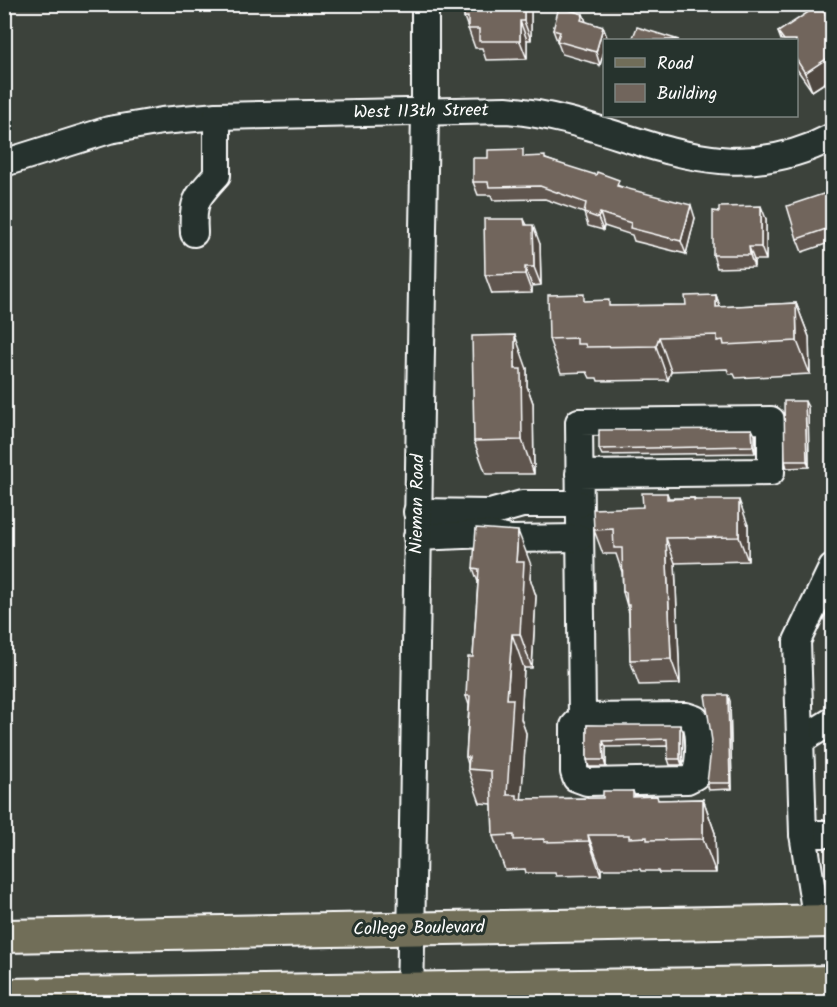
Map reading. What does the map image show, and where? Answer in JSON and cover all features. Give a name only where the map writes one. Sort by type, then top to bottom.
[{"type":"main road","name":"College Boulevard","points":[[4,936],[825,921]]},
{"type":"main road","points":[[4,995],[410,996],[832,982]]},
{"type":"street","name":"Nieman Road","points":[[410,996],[409,929],[425,111],[425,4]]},
{"type":"street","name":"West 113th Street","points":[[4,164],[136,124],[217,116],[425,111],[538,112],[576,121],[683,156],[723,162],[778,158],[814,147],[832,137]]},
{"type":"street","points":[[194,233],[193,208],[198,195],[217,175],[217,116]]},
{"type":"street","points":[[579,474],[771,472],[771,420],[579,422],[579,474],[579,538],[582,717],[574,726],[576,778],[588,782],[687,780],[695,776],[698,727],[694,719],[686,716],[582,717]]},
{"type":"street","points":[[417,524],[490,513],[522,504],[579,504]]},
{"type":"street","points":[[417,524],[510,539],[579,538]]},
{"type":"street","points":[[825,921],[803,834],[797,641],[832,568]]},
{"type":"street","points":[[800,741],[832,721]]},
{"type":"street","points":[[803,834],[832,834]]},
{"type":"building","points":[[464,4],[524,4],[524,21],[520,21],[520,41],[479,41],[479,29],[468,29],[468,17],[464,17]]},
{"type":"building","points":[[819,5],[830,21],[832,19],[832,55],[805,73],[798,62],[798,39],[783,39],[778,32]]},
{"type":"building","points":[[559,7],[583,14],[581,20],[603,27],[596,52],[557,41],[560,32],[553,30]]},
{"type":"building","points":[[637,27],[676,39],[632,39]]},
{"type":"building","points":[[523,149],[523,157],[545,156],[545,159],[619,180],[617,186],[691,205],[681,241],[630,228],[631,223],[600,213],[598,218],[584,213],[586,203],[540,186],[489,187],[488,182],[473,182],[473,158],[488,158],[488,150]]},
{"type":"building","points":[[832,191],[832,227],[797,239],[787,206]]},
{"type":"building","points":[[761,206],[761,247],[749,247],[750,255],[713,255],[713,211],[719,212],[719,207]]},
{"type":"building","points":[[484,219],[524,219],[525,225],[533,225],[534,267],[525,267],[525,274],[485,275]]},
{"type":"building","points":[[584,294],[584,301],[609,300],[609,306],[686,305],[685,296],[716,295],[716,307],[796,303],[797,341],[724,345],[723,340],[717,341],[717,335],[659,337],[656,346],[586,347],[585,344],[577,344],[577,338],[549,339],[548,295]]},
{"type":"building","points":[[515,335],[515,369],[521,369],[522,440],[474,441],[472,336]]},
{"type":"building","points":[[784,401],[805,401],[807,461],[785,461]]},
{"type":"building","points":[[752,429],[753,446],[599,449],[599,430]]},
{"type":"building","points":[[642,493],[667,493],[667,499],[739,500],[739,537],[666,538],[671,659],[630,660],[629,605],[627,605],[626,592],[623,592],[622,548],[614,548],[613,529],[594,530],[593,509],[643,507]]},
{"type":"building","points":[[476,528],[518,531],[516,562],[524,562],[520,634],[512,634],[507,699],[513,699],[507,795],[517,795],[517,799],[603,798],[603,791],[633,791],[633,797],[657,796],[658,800],[703,799],[703,839],[647,840],[647,837],[629,838],[629,835],[588,835],[589,841],[544,842],[544,839],[514,840],[514,835],[493,836],[491,771],[468,769],[469,757],[466,757],[470,696],[466,696],[468,657],[473,657],[479,569],[473,568]]},
{"type":"building","points":[[705,695],[728,695],[730,783],[707,783],[712,741]]},
{"type":"building","points":[[587,725],[680,725],[680,759],[668,759],[667,739],[603,741],[604,760],[587,760]]}]
